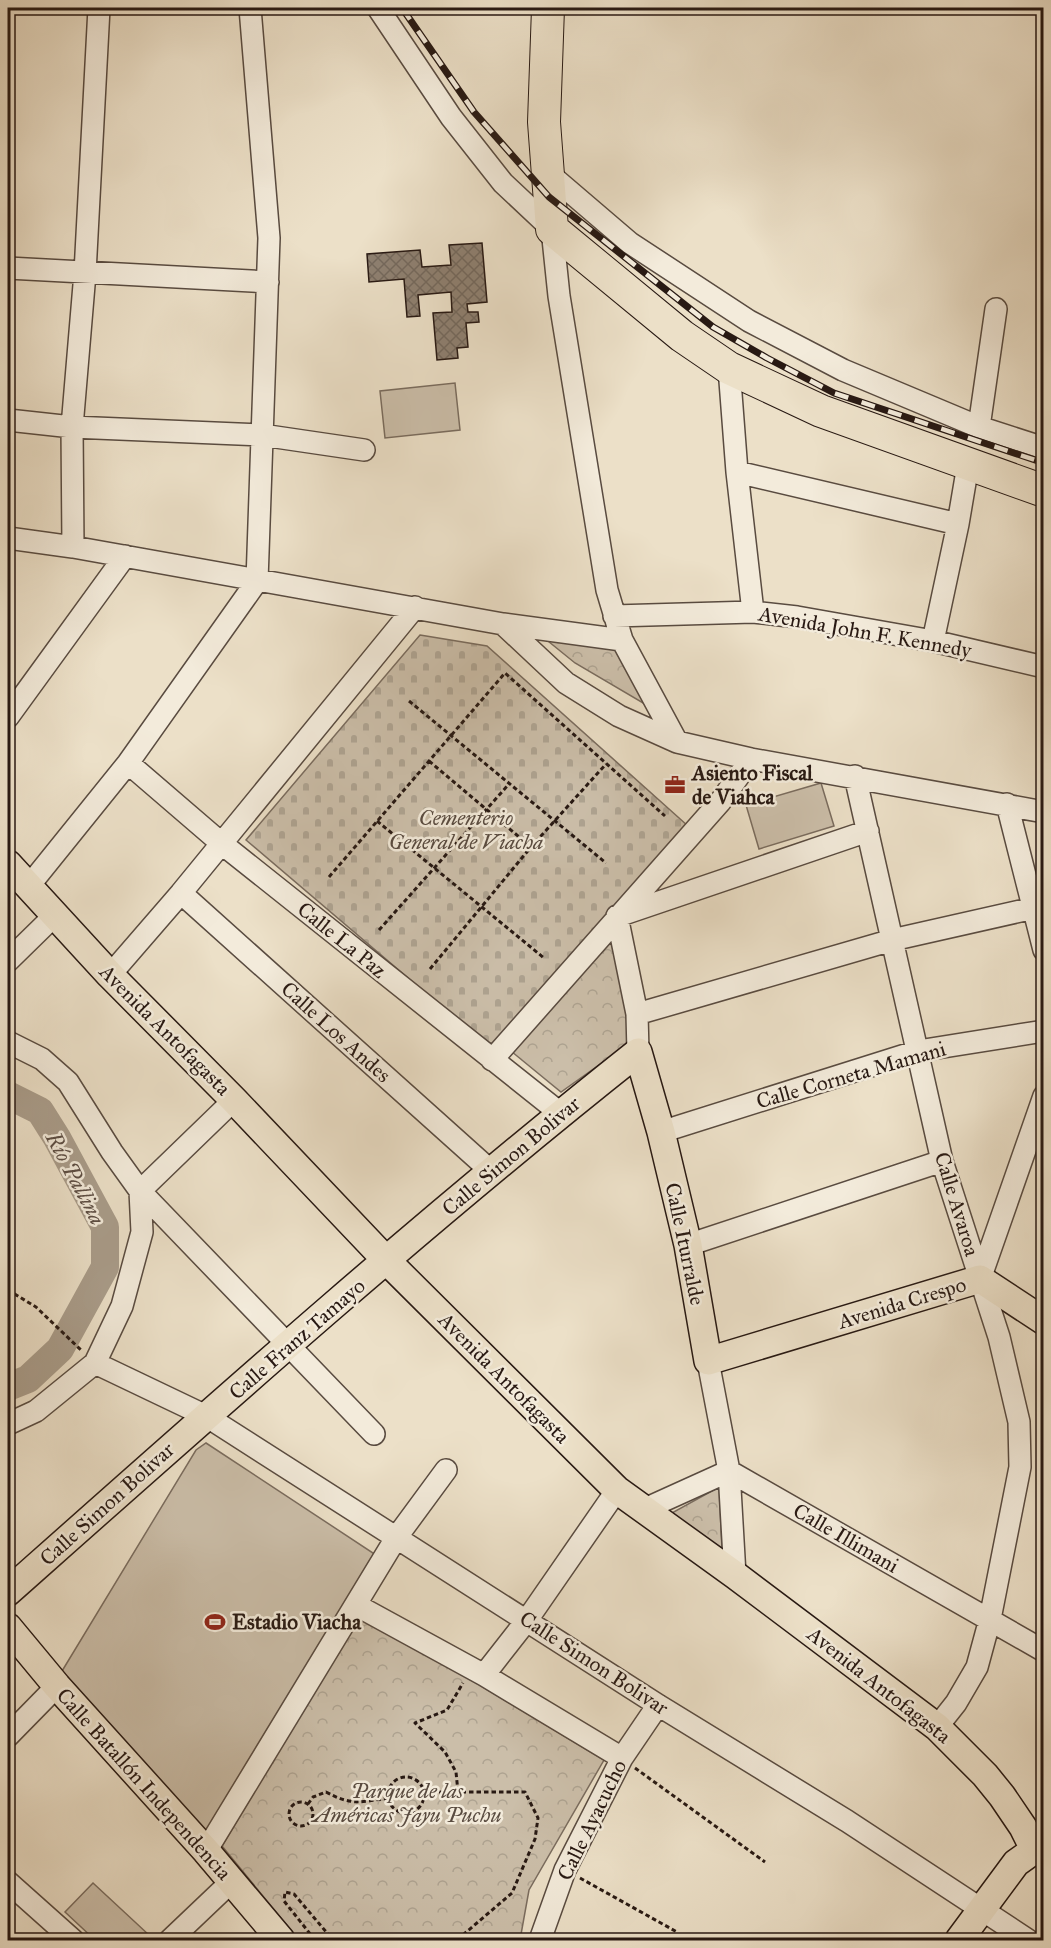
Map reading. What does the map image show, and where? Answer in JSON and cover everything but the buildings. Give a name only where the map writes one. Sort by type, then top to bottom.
[{"type":"highway","points":[[548,8],[544,122],[552,229],[682,336],[729,368],[821,411],[1044,491]]},
{"type":"main road","name":"Avenida Antofagasta","points":[[8,864],[110,975],[234,1100],[387,1261],[617,1490],[735,1575],[937,1727],[985,1775],[1040,1852]]},
{"type":"main road","name":"Calle Simon Bolivar","points":[[387,1261],[560,1113],[638,1052]]},
{"type":"main road","name":"Calle Iturralde","points":[[638,1052],[661,1132],[688,1245],[708,1361]]},
{"type":"main road","name":"Calle Franz Tamayo","points":[[206,1416],[387,1261]]},
{"type":"main road","points":[[980,1279],[1044,1321]]},
{"type":"main road","name":"Avenida Crespo","points":[[708,1361],[980,1279]]},
{"type":"main road","name":"Calle Simon Bolivar","points":[[8,1592],[206,1416]]},
{"type":"main road","name":"Calle Batallón Independencia","points":[[8,1628],[57,1686],[206,1851],[281,1941]]},
{"type":"main road","points":[[959,1941],[1016,1863],[1040,1852]]},
{"type":"street","points":[[73,547],[72,427],[85,273],[99,8]]},
{"type":"street","points":[[28,887],[128,763],[257,581],[269,238],[250,8]]},
{"type":"street","points":[[378,8],[451,117],[503,183],[552,229],[561,308],[607,590],[622,640],[677,742]]},
{"type":"street","points":[[547,172],[630,243],[749,321],[843,370],[979,426],[1044,448]]},
{"type":"street","points":[[8,268],[268,282]]},
{"type":"street","points":[[979,426],[996,309]]},
{"type":"street","points":[[729,368],[737,472],[753,612]]},
{"type":"street","points":[[8,420],[72,427],[262,435],[364,450]]},
{"type":"street","points":[[933,641],[968,465]]},
{"type":"street","points":[[737,472],[958,524]]},
{"type":"street","points":[[8,538],[73,547],[503,624],[622,640]]},
{"type":"street","points":[[8,717],[124,556]]},
{"type":"street","points":[[110,975],[181,893],[415,607]]},
{"type":"street","name":"Avenida John F. Kennedy","points":[[614,616],[753,612],[797,617],[933,641],[1044,667]]},
{"type":"street","points":[[503,624],[566,683],[619,716],[677,742],[751,759],[1044,812]]},
{"type":"street","points":[[492,1060],[720,802],[751,759]]},
{"type":"street","name":"Calle La Paz","points":[[128,763],[221,843],[560,1113]]},
{"type":"street","name":"Calle Avaroa","points":[[855,776],[942,1161],[999,1336],[1019,1422],[1020,1467],[990,1620],[977,1667],[956,1703],[937,1727]]},
{"type":"street","points":[[1007,804],[1044,950]]},
{"type":"street","points":[[617,916],[868,831]]},
{"type":"street","name":"Calle Los Andes","points":[[181,893],[492,1172]]},
{"type":"street","points":[[637,1014],[892,940],[1034,908]]},
{"type":"street","points":[[8,961],[54,915]]},
{"type":"street","name":"Calle Iturralde","points":[[617,916],[637,1014],[638,1052]]},
{"type":"street","name":"Calle Corneta Mamani","points":[[661,1132],[918,1051],[1044,1031]]},
{"type":"street","points":[[8,1042],[42,1059],[68,1082],[112,1152],[140,1191],[374,1434]]},
{"type":"street","name":"Avenida Crespo","points":[[980,1279],[1044,1096]]},
{"type":"street","points":[[8,1424],[36,1411],[88,1357],[122,1306],[142,1232],[140,1191],[234,1100]]},
{"type":"street","points":[[688,1245],[942,1161]]},
{"type":"street","name":"Calle Simon Bolivar","points":[[88,1357],[206,1416],[658,1705],[847,1821],[1028,1941]]},
{"type":"street","name":"Calle Iturralde","points":[[708,1361],[729,1471],[735,1575]]},
{"type":"street","points":[[206,1851],[396,1539],[446,1470]]},
{"type":"street","points":[[645,1509],[729,1471]]},
{"type":"street","name":"Calle Illimani","points":[[729,1471],[1044,1651]]},
{"type":"street","points":[[478,1672],[527,1620],[617,1490]]},
{"type":"street","points":[[356,1605],[478,1672],[622,1758]]},
{"type":"street","points":[[8,1736],[57,1686]]},
{"type":"street","name":"Calle Ayacucho","points":[[540,1941],[565,1870],[622,1758],[658,1705]]},
{"type":"street","points":[[8,1882],[73,1941]]},
{"type":"street","points":[[170,1941],[231,1882]]},
{"type":"path","points":[[329,877],[505,673],[665,816]]},
{"type":"path","points":[[408,701],[606,863]]},
{"type":"path","points":[[429,761],[531,847]]},
{"type":"path","points":[[430,969],[531,847],[606,764]]},
{"type":"path","points":[[379,930],[509,784]]},
{"type":"path","points":[[377,821],[544,958]]},
{"type":"path","points":[[8,1290],[36,1307],[88,1357]]},
{"type":"path","points":[[458,1792],[456,1772],[445,1752],[415,1723],[447,1710],[478,1672]]},
{"type":"path","points":[[622,1758],[765,1862]]},
{"type":"path","points":[[403,1777],[419,1782],[424,1792],[422,1804],[418,1809],[406,1813],[395,1809],[388,1798],[390,1787],[397,1779],[403,1777]]},
{"type":"path","points":[[308,1804],[313,1797],[326,1792],[343,1801],[361,1802],[388,1798]]},
{"type":"path","points":[[424,1792],[525,1792],[538,1818],[535,1839],[512,1893],[458,1941]]},
{"type":"path","points":[[297,1803],[308,1804],[313,1811],[313,1819],[307,1825],[295,1824],[290,1819],[291,1808],[297,1803]]},
{"type":"path","points":[[565,1870],[677,1932]]},
{"type":"path","points":[[315,1941],[284,1902],[285,1892],[294,1894],[333,1941]]},
{"type":"green space","points":[[455,383],[460,430],[385,438],[380,391]]},
{"type":"green space","name":"Cementerio General de Viacha","points":[[420,635],[487,646],[688,826],[494,1044],[482,1041],[246,840]]},
{"type":"green space","points":[[543,637],[624,651],[655,710],[575,663]]},
{"type":"green space","points":[[821,783],[834,826],[759,849],[746,805]]},
{"type":"green space","points":[[612,938],[634,1040],[561,1092],[506,1047]]},
{"type":"green space","name":"Estadio Viacha","points":[[206,1443],[376,1555],[203,1838],[59,1676],[196,1450]]},
{"type":"green space","points":[[719,1487],[722,1549],[670,1514]]},
{"type":"green space","name":"Parque de las Américas Jayu Puchu","points":[[360,1613],[604,1760],[529,1890],[520,1940],[299,1940],[222,1846]]},
{"type":"green space","points":[[93,1883],[149,1935],[145,1940],[95,1940],[65,1912]]},
{"type":"waterway","name":"Río Pallina","points":[[8,1095],[40,1111],[105,1227],[105,1267],[60,1349],[28,1379],[8,1387]]},
{"type":"railway","points":[[402,8],[474,112],[549,197],[713,327],[834,393],[1044,463]]},
{"type":"place","name":"Asiento Fiscal de Viahca","points":[[675,785]]},
{"type":"place","name":"Estadio Viacha","points":[[215,1622]]}]
